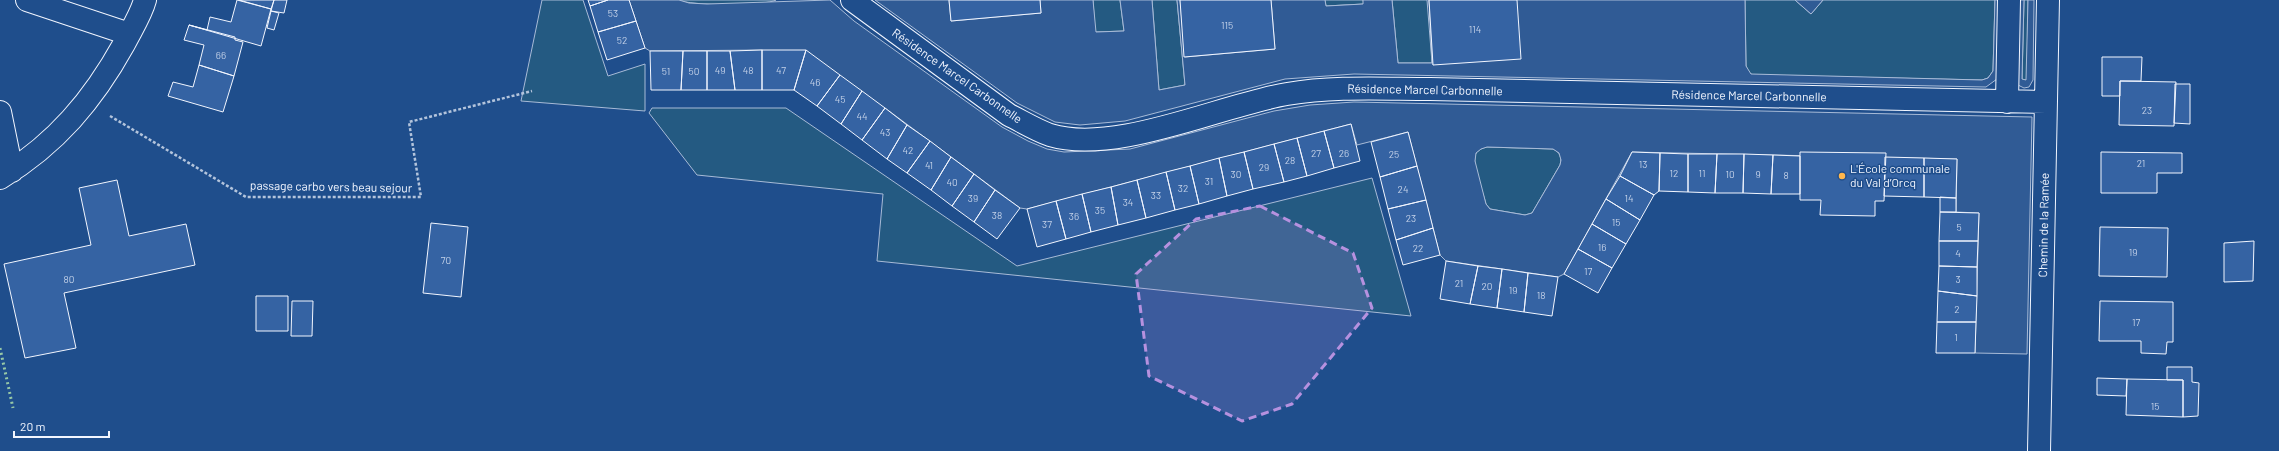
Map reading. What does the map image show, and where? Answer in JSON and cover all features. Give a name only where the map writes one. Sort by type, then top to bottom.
[{"type":"street","points":[[26,0],[129,34]]},
{"type":"street","points":[[6,175],[70,123],[87,102],[105,78],[129,34],[145,0]]},
{"type":"street","name":"Résidence Marcel Carbonnelle","points":[[852,0],[1010,115],[1034,128],[1066,138],[1128,136],[1271,97],[1332,89],[1430,89],[2040,102]]},
{"type":"street","points":[[2007,102],[2009,0]]},
{"type":"street","name":"Chemin de la Ramée","points":[[2039,451],[2040,102],[2048,0]]},
{"type":"street","points":[[0,112],[6,175]]},
{"type":"path","name":"passage carbo vers beau sejour","points":[[87,102],[246,197],[421,197],[410,122],[532,91]]},
{"type":"highlighted area","points":[[1260,206],[1353,253],[1372,308],[1292,404],[1242,421],[1149,376],[1136,274],[1196,219]]},
{"type":"shaded area","points":[[542,0],[583,0],[608,76],[645,64],[645,111],[521,101]]},
{"type":"shaded area","points":[[629,0],[679,0],[689,3],[707,4],[830,0],[854,21],[1002,127],[1047,149],[1064,152],[1130,149],[1274,111],[1310,105],[1354,102],[2032,117],[2027,354],[1975,353],[1979,213],[1956,212],[1957,159],[1632,152],[1564,274],[1558,277],[1446,261],[1440,255],[1408,132],[1357,145],[1351,124],[1027,209],[1020,208],[885,108],[762,50],[650,51],[645,48]],"holes":[[[1487,147],[1553,149],[1559,153],[1561,160],[1560,165],[1532,213],[1525,215],[1490,209],[1486,204],[1475,161],[1476,153]]]},
{"type":"shaded area","points":[[679,0],[776,0],[744,4],[711,4]]},
{"type":"shaded area","points":[[875,0],[949,0],[951,21],[1041,13],[1040,0],[1093,0],[1096,32],[1124,31],[1120,0],[1152,0],[1159,90],[1185,85],[1177,0],[1180,0],[1185,57],[1275,49],[1271,0],[1325,0],[1326,6],[1363,4],[1363,0],[1392,0],[1398,63],[1432,63],[1429,0],[1433,65],[1517,0],[1745,0],[1746,66],[1751,74],[1982,80],[1988,78],[1993,71],[1995,0],[2001,0],[1997,79],[1986,87],[1354,74],[1285,79],[1125,121],[1080,125],[1055,122],[1017,103]]},
{"type":"shaded area","points":[[1093,0],[1120,0],[1124,31],[1095,32]]},
{"type":"shaded area","points":[[1152,0],[1177,0],[1185,85],[1159,90]]},
{"type":"shaded area","points":[[1325,0],[1363,0],[1364,4],[1326,6]]},
{"type":"shaded area","points":[[1392,0],[1427,0],[1432,63],[1398,63]]},
{"type":"shaded area","points":[[1745,0],[1795,0],[1811,14],[1823,0],[1995,0],[1993,71],[1988,78],[1982,80],[1753,75],[1749,73],[1746,66]]},
{"type":"shaded area","points":[[1795,0],[1823,0],[1811,14]]},
{"type":"shaded area","points":[[2017,0],[2024,0],[2022,79],[2026,80],[2028,0],[2034,0],[2033,80],[2029,87],[2024,88],[2018,85]]},
{"type":"shaded area","points":[[2024,0],[2028,0],[2027,80],[2022,80]]},
{"type":"shaded area","points":[[652,108],[786,108],[1017,266],[1372,178],[1411,316],[877,261],[883,194],[697,175],[649,113]]},
{"type":"shaded area","points":[[1487,147],[1553,149],[1559,154],[1561,158],[1560,165],[1532,213],[1525,215],[1490,209],[1486,204],[1477,173],[1475,156],[1481,149]]},
{"type":"building","points":[[237,0],[271,9],[261,46],[189,25],[207,30],[210,17],[231,22]]},
{"type":"building","points":[[239,0],[274,0],[271,9]]},
{"type":"building","points":[[274,0],[287,0],[284,13],[271,11]]},
{"type":"building","points":[[588,0],[608,0],[590,6]]},
{"type":"building","points":[[608,0],[629,0],[636,21],[598,32],[590,6]]},
{"type":"building","points":[[949,0],[1040,0],[1041,13],[951,21]]},
{"type":"building","points":[[1180,0],[1271,0],[1275,49],[1184,57]]},
{"type":"building","points":[[1429,0],[1517,0],[1521,59],[1433,65]]},
{"type":"building","points":[[271,11],[279,13],[274,30],[267,28]]},
{"type":"building","points":[[636,21],[645,48],[607,60],[598,32]]},
{"type":"building","points":[[189,25],[235,37],[235,40],[243,42],[234,76],[199,65],[204,45],[184,40]]},
{"type":"building","points":[[762,50],[806,50],[794,90],[762,90]]},
{"type":"building","points":[[762,50],[762,90],[735,90],[730,51]]},
{"type":"building","points":[[806,50],[840,75],[817,106],[794,90]]},
{"type":"building","points":[[650,51],[683,51],[681,90],[651,90]]},
{"type":"building","points":[[683,51],[707,51],[707,90],[681,90]]},
{"type":"building","points":[[707,51],[730,51],[735,90],[707,90]]},
{"type":"building","points":[[2102,57],[2142,57],[2141,81],[2120,81],[2120,96],[2102,96]]},
{"type":"building","points":[[199,65],[234,76],[223,112],[168,96],[173,82],[193,87]]},
{"type":"building","points":[[840,75],[862,91],[841,124],[817,106]]},
{"type":"building","points":[[2120,81],[2176,82],[2174,126],[2119,125]]},
{"type":"building","points":[[2175,84],[2190,84],[2190,124],[2174,123]]},
{"type":"building","points":[[862,91],[885,108],[862,140],[841,124]]},
{"type":"building","points":[[885,108],[907,125],[887,159],[862,140]]},
{"type":"building","points":[[1351,124],[1360,161],[1334,168],[1324,131]]},
{"type":"building","points":[[907,125],[930,141],[907,173],[887,159]]},
{"type":"building","points":[[1324,131],[1334,168],[1307,176],[1297,138]]},
{"type":"building","points":[[1408,132],[1417,166],[1380,177],[1371,142]]},
{"type":"building","points":[[1297,138],[1307,176],[1284,182],[1274,144]]},
{"type":"building","points":[[930,141],[951,157],[931,190],[907,173]]},
{"type":"building","points":[[1274,144],[1284,182],[1253,189],[1244,152]]},
{"type":"building","points":[[1244,152],[1253,189],[1227,196],[1219,158]]},
{"type":"building","points":[[1632,152],[1660,153],[1659,191],[1654,195],[1620,176]]},
{"type":"building","name":"L'École communale du Val d’Orcq","points":[[1800,152],[1886,153],[1884,201],[1875,201],[1875,216],[1820,215],[1821,200],[1800,200]]},
{"type":"building","points":[[2101,152],[2182,153],[2182,173],[2157,173],[2157,193],[2101,193]]},
{"type":"building","points":[[1660,153],[1688,154],[1688,192],[1659,191]]},
{"type":"building","points":[[1688,154],[1717,154],[1715,193],[1688,192]]},
{"type":"building","points":[[1717,154],[1744,154],[1743,193],[1715,193]]},
{"type":"building","points":[[1744,154],[1773,155],[1771,194],[1743,193]]},
{"type":"building","points":[[1773,155],[1800,156],[1800,194],[1771,194]]},
{"type":"building","points":[[951,157],[974,174],[952,206],[931,190]]},
{"type":"building","points":[[1885,157],[1924,158],[1924,197],[1884,196]]},
{"type":"building","points":[[1219,158],[1227,196],[1199,204],[1190,166]]},
{"type":"building","points":[[1924,158],[1957,159],[1956,198],[1924,197]]},
{"type":"building","points":[[1190,166],[1199,204],[1175,210],[1166,172]]},
{"type":"building","points":[[1417,166],[1426,200],[1388,209],[1380,177]]},
{"type":"building","points":[[1166,172],[1175,210],[1146,218],[1137,180]]},
{"type":"building","points":[[974,174],[995,190],[974,222],[952,206]]},
{"type":"building","points":[[1620,176],[1654,195],[1640,220],[1606,199]]},
{"type":"building","points":[[117,180],[129,236],[186,224],[195,265],[64,293],[76,348],[25,358],[4,264],[91,245],[79,188]]},
{"type":"building","points":[[1137,180],[1146,218],[1118,225],[1111,187]]},
{"type":"building","points":[[1111,187],[1118,225],[1091,232],[1082,194]]},
{"type":"building","points":[[995,190],[1020,208],[997,239],[974,222]]},
{"type":"building","points":[[1082,194],[1091,232],[1066,239],[1056,201]]},
{"type":"building","points":[[1940,197],[1956,198],[1956,212],[1940,212]]},
{"type":"building","points":[[1606,199],[1640,220],[1626,244],[1592,224]]},
{"type":"building","points":[[1426,200],[1433,228],[1396,240],[1388,209]]},
{"type":"building","points":[[1056,201],[1066,239],[1037,247],[1027,209]]},
{"type":"building","points":[[1940,212],[1979,213],[1978,241],[1939,241]]},
{"type":"building","points":[[431,223],[468,227],[461,297],[423,293]]},
{"type":"building","points":[[1592,224],[1626,244],[1612,268],[1578,249]]},
{"type":"building","points":[[2100,227],[2168,228],[2167,277],[2099,276]]},
{"type":"building","points":[[1433,228],[1440,255],[1403,265],[1396,240]]},
{"type":"building","points":[[1939,241],[1978,241],[1977,267],[1939,266]]},
{"type":"building","points":[[2254,241],[2253,281],[2224,282],[2224,243]]},
{"type":"building","points":[[1578,249],[1612,268],[1598,293],[1564,274]]},
{"type":"building","points":[[1446,261],[1478,266],[1470,304],[1440,299]]},
{"type":"building","points":[[1478,266],[1502,269],[1497,308],[1470,304]]},
{"type":"building","points":[[1939,266],[1977,267],[1977,296],[1938,291]]},
{"type":"building","points":[[1502,269],[1528,273],[1524,312],[1497,308]]},
{"type":"building","points":[[1528,273],[1558,277],[1552,316],[1524,312]]},
{"type":"building","points":[[1938,291],[1977,296],[1976,322],[1937,322]]},
{"type":"building","points":[[256,296],[288,296],[288,331],[256,331]]},
{"type":"building","points":[[292,301],[313,301],[312,336],[291,336]]},
{"type":"building","points":[[2100,301],[2173,302],[2173,342],[2167,342],[2166,354],[2141,353],[2141,341],[2099,341]]},
{"type":"building","points":[[1937,322],[1976,322],[1975,353],[1936,353]]},
{"type":"building","points":[[2167,367],[2192,367],[2192,382],[2199,383],[2198,416],[2183,417],[2183,380],[2167,380]]},
{"type":"building","points":[[2097,378],[2127,379],[2126,396],[2097,395]]},
{"type":"building","points":[[2127,379],[2183,380],[2183,417],[2126,415]]},
{"type":"hedge","points":[[0,348],[13,408]]},
{"type":"place","name":"L'École communale du Val d’Orcq","points":[[1842,176]]}]
